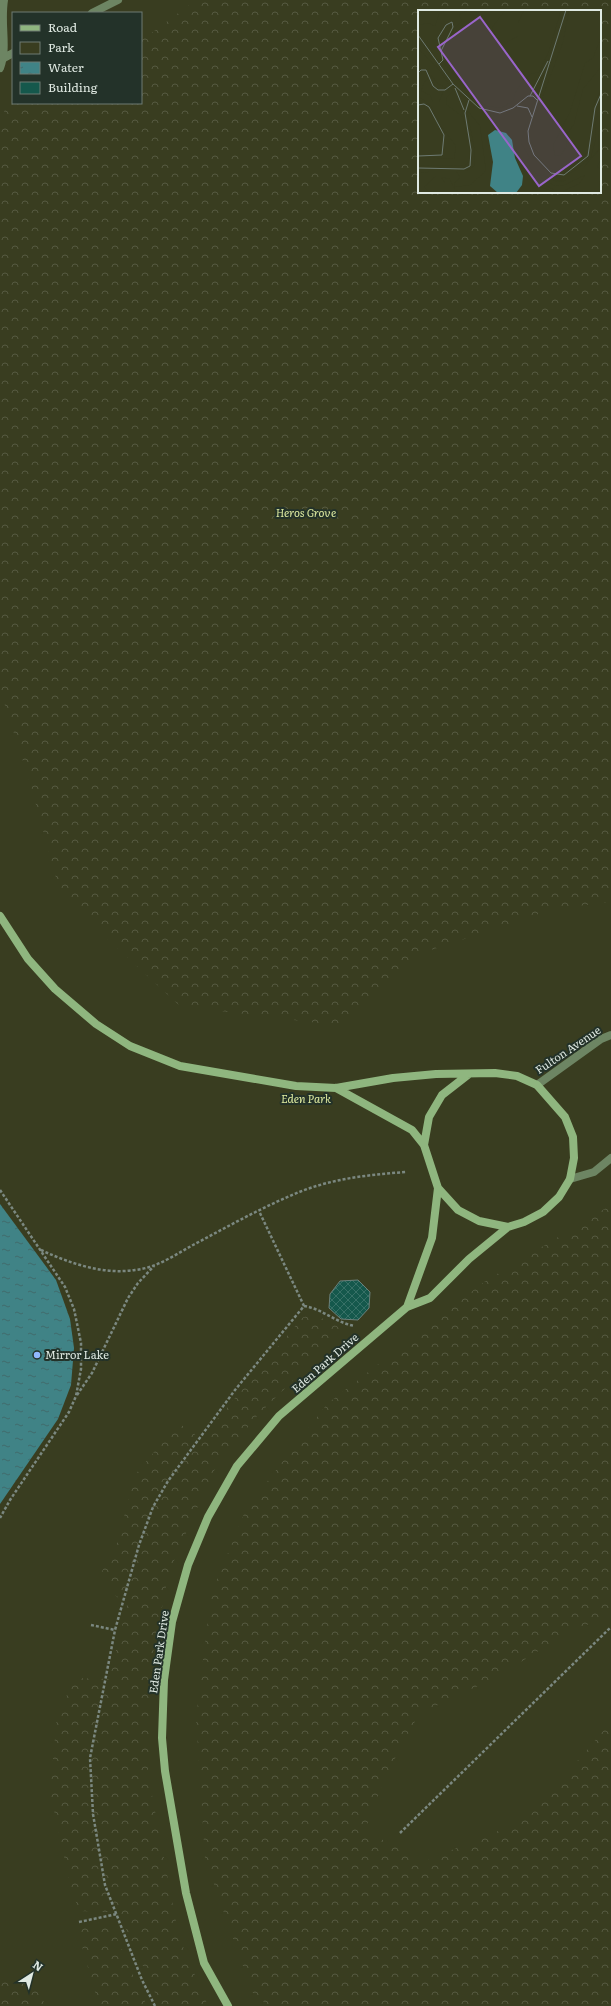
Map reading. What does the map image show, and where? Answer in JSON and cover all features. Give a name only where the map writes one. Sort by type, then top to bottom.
[{"type":"street","points":[[0,68],[4,58],[0,24],[4,0]]},
{"type":"street","points":[[94,12],[118,0]]},
{"type":"street","points":[[4,58],[12,54]]},
{"type":"street","name":"Eden Park Drive","points":[[0,916],[28,958],[55,989],[96,1024],[130,1046],[180,1066],[296,1086],[336,1088],[393,1078],[436,1074],[517,1076],[537,1085],[565,1117],[573,1137],[574,1158],[570,1179],[559,1198],[543,1212],[524,1222],[508,1226],[479,1222],[458,1210],[438,1188],[424,1145],[412,1130],[336,1088]]},
{"type":"street","name":"Fulton Avenue","points":[[537,1085],[601,1039],[611,1034]]},
{"type":"street","name":"Eden Park Drive","points":[[424,1145],[429,1117],[442,1095],[469,1074]]},
{"type":"street","points":[[570,1179],[594,1172],[611,1158]]},
{"type":"street","name":"Eden Park Drive","points":[[407,1307],[432,1238],[438,1188]]},
{"type":"street","name":"Eden Park Drive","points":[[228,2006],[204,1962],[186,1893],[165,1771],[162,1738],[164,1680],[172,1622],[188,1565],[206,1524],[237,1466],[279,1416],[407,1307],[430,1298],[469,1259],[508,1226]]},
{"type":"path","points":[[41,1250],[56,1257],[104,1270],[135,1270],[154,1266],[259,1210],[319,1185],[333,1181],[406,1172]]},
{"type":"path","points":[[0,1190],[66,1287],[74,1309],[80,1343],[80,1369],[76,1396]]},
{"type":"path","points":[[0,1518],[10,1500],[62,1423],[76,1396],[92,1373],[131,1293],[154,1266]]},
{"type":"path","points":[[304,1306],[315,1308],[344,1324],[356,1326]]},
{"type":"path","points":[[91,1625],[115,1630]]},
{"type":"path","points":[[400,1833],[611,1628]]},
{"type":"path","points":[[79,1922],[117,1914]]},
{"type":"green space","name":"Eden Park","points":[[0,0],[611,0],[611,2006],[0,2006]]},
{"type":"green space","name":"Heros Grove","points":[[196,0],[611,0],[611,902],[554,909],[416,955],[342,1026],[180,1006],[61,896],[30,783],[0,690],[0,120],[12,95],[12,104],[142,104],[142,32],[150,34]]},
{"type":"green space","points":[[611,1205],[611,1615],[565,1634],[499,1676],[419,1714],[385,1777],[365,1830],[423,1862],[527,1819],[611,1722],[611,2006],[269,2006],[252,1992],[205,1859],[196,1718],[211,1594],[246,1509],[327,1404],[484,1282]]},
{"type":"green space","points":[[312,1313],[344,1330],[255,1418],[213,1472],[169,1572],[152,1658],[148,1774],[179,1937],[208,2006],[161,2006],[125,1927],[108,1912],[79,1911],[70,1884],[50,1792],[57,1716],[75,1678],[109,1679],[127,1605],[110,1591],[101,1573],[116,1547],[135,1475],[178,1423],[194,1433],[199,1441],[302,1318]]},
{"type":"green space","points":[[109,1920],[147,2006],[101,2006],[95,1992],[77,1929]]},
{"type":"green space","points":[[34,1972],[45,2006],[2,2006],[0,2004],[0,1983]]},
{"type":"water","name":"Mirror Lake","points":[[0,1204],[56,1280],[70,1319],[74,1348],[71,1385],[58,1419],[0,1504]]},
{"type":"building","points":[[358,1280],[370,1292],[369,1308],[358,1320],[341,1319],[329,1308],[330,1294],[340,1281]]},
{"type":"place","name":"Mirror Lake","points":[[37,1355]]}]
